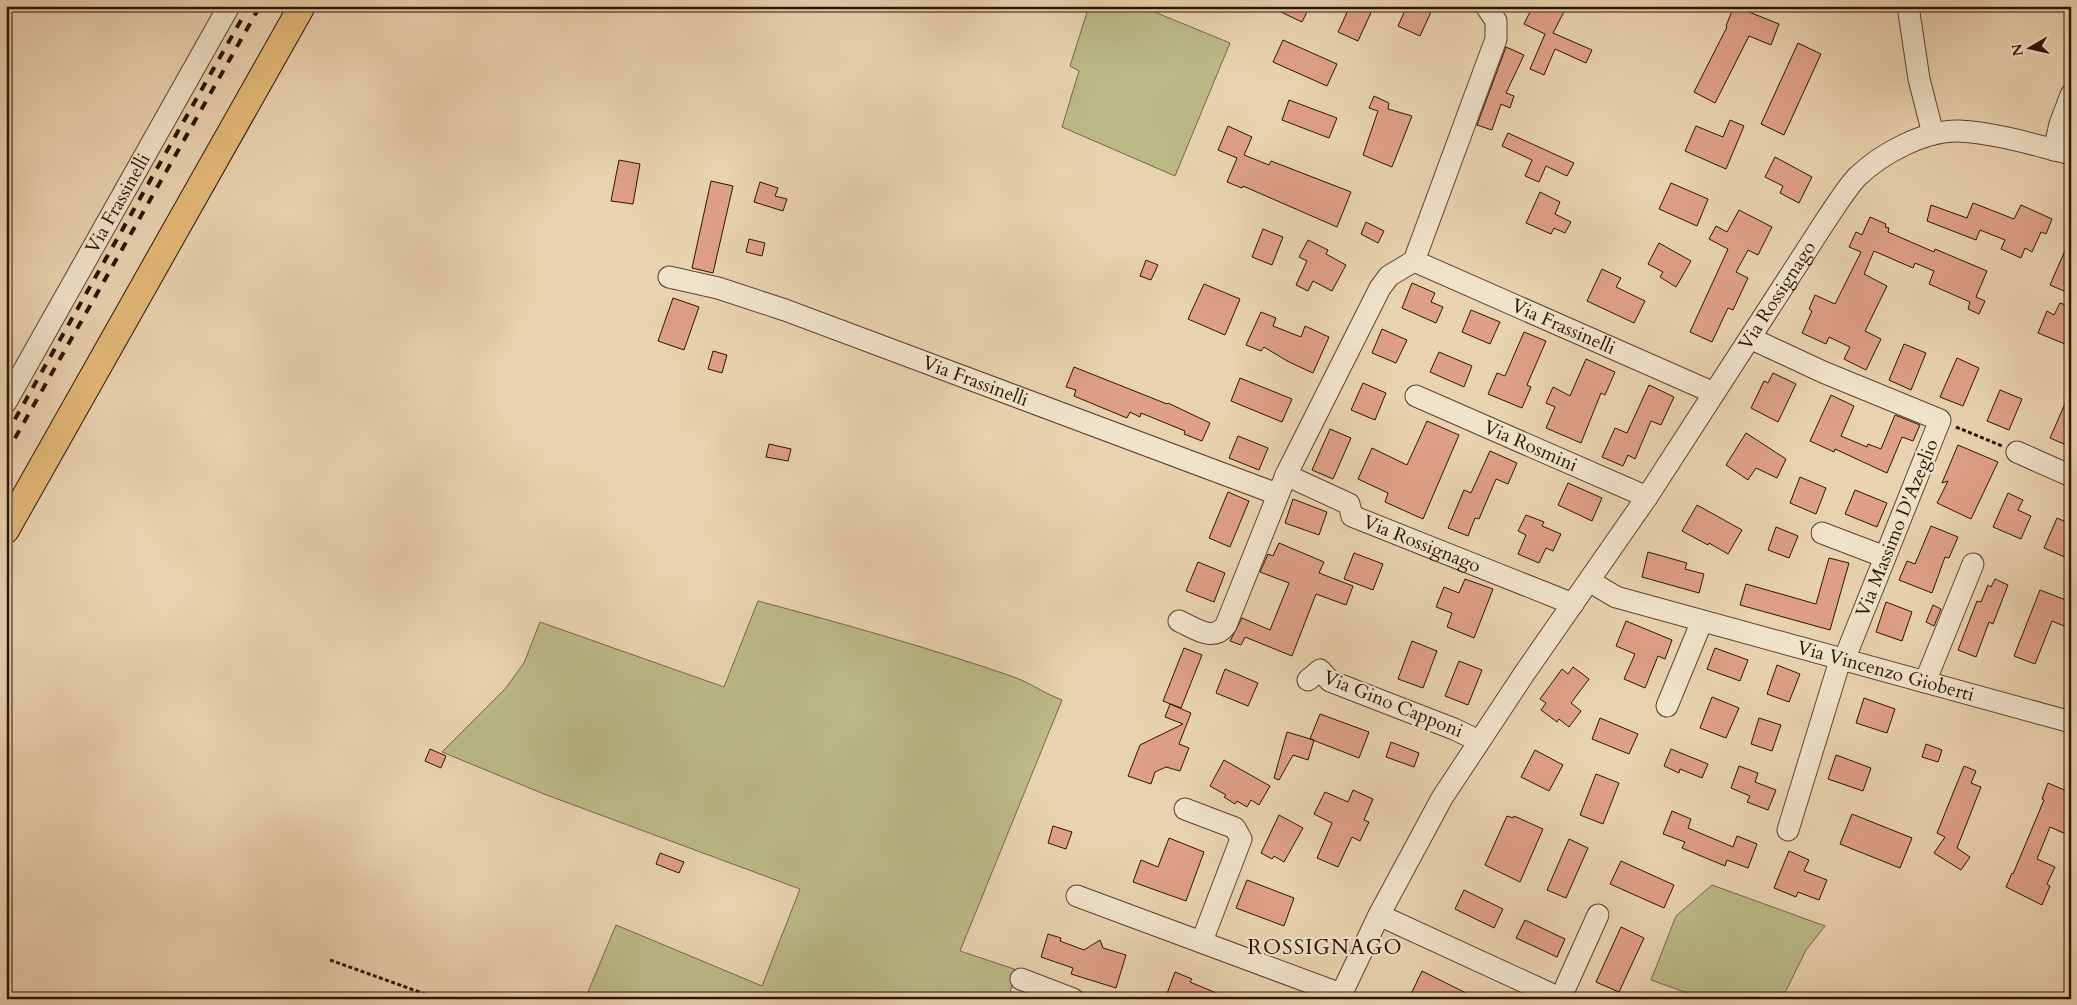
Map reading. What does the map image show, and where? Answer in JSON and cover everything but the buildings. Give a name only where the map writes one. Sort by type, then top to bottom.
[{"type":"main road","points":[[6,530],[302,6]]},
{"type":"street","name":"Via Frassinelli","points":[[6,402],[229,6]]},
{"type":"street","points":[[1179,622],[1213,635],[1220,632],[1226,625],[1277,494],[1380,288],[1388,276],[1414,261],[1496,39],[1496,21],[1486,6]]},
{"type":"street","points":[[1908,6],[1919,79],[1933,134]]},
{"type":"street","points":[[2062,152],[2060,124],[2071,95]]},
{"type":"street","name":"Via Rossignago","points":[[1077,896],[1202,941],[1340,996],[1380,915],[1442,798],[1479,741],[1647,497],[1828,217],[1856,179],[1872,164],[1900,147],[1933,134],[1957,131],[1984,134],[2062,152]]},
{"type":"street","name":"Via Frassinelli","points":[[1414,261],[1714,393]]},
{"type":"street","name":"Via Frassinelli","points":[[669,277],[718,288],[785,310],[1277,494]]},
{"type":"street","name":"Via Massimo D'Azeglio","points":[[1750,338],[1823,372],[1940,420],[1844,660],[1838,667],[1788,830]]},
{"type":"street","name":"Via Rosmini","points":[[1416,396],[1647,497]]},
{"type":"street","points":[[2017,452],[2071,476]]},
{"type":"street","name":"Via Rossignago","points":[[1286,475],[1349,504],[1352,516],[1573,604]]},
{"type":"street","points":[[1822,534],[1886,556]]},
{"type":"street","points":[[1925,682],[1973,564]]},
{"type":"street","name":"Via Vincenzo Gioberti","points":[[1589,580],[1616,597],[2071,722]]},
{"type":"street","points":[[1667,706],[1702,621]]},
{"type":"street","name":"Via Gino Capponi","points":[[1308,680],[1320,670],[1330,681],[1454,729],[1479,741]]},
{"type":"street","points":[[1185,809],[1235,828],[1241,839],[1202,941]]},
{"type":"street","points":[[1380,915],[1563,995],[1598,915]]},
{"type":"street","points":[[1021,979],[1073,999]]},
{"type":"path","points":[[1940,420],[2017,452]]},
{"type":"path","points":[[330,960],[439,999]]},
{"type":"shaded area","points":[[1089,6],[1140,6],[1230,43],[1175,176],[1062,127],[1079,71],[1070,66]]},
{"type":"shaded area","points":[[758,601],[822,618],[982,666],[1020,679],[1062,700],[960,951],[1017,970],[1008,999],[585,999],[616,925],[762,986],[800,889],[544,794],[442,752],[505,689],[524,663],[540,622],[724,687]]},
{"type":"shaded area","points":[[1712,885],[1825,926],[1806,950],[1782,999],[1704,999],[1651,980],[1676,916]]},
{"type":"railway","points":[[6,435],[249,6]]},
{"type":"railway","points":[[6,454],[260,6]]},
{"type":"district","name":"ROSSIGNAGO","points":[[1325,947]]}]
